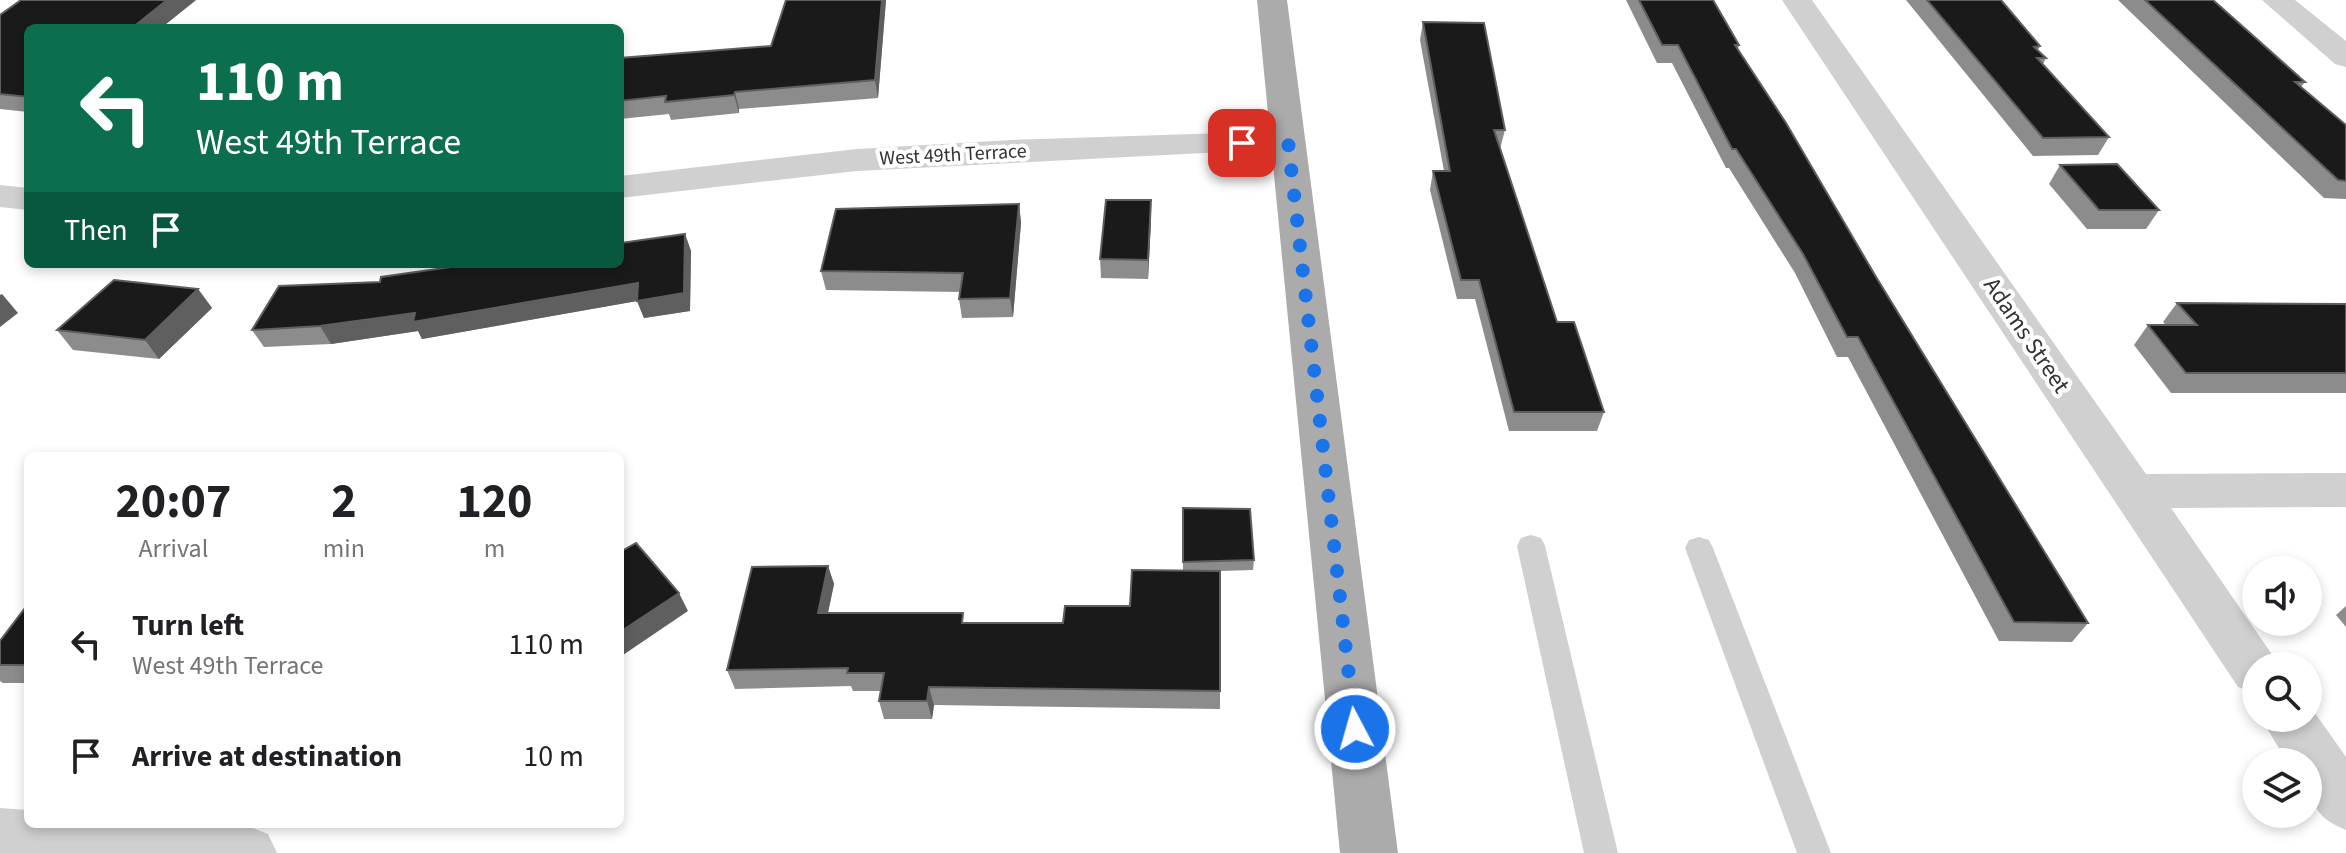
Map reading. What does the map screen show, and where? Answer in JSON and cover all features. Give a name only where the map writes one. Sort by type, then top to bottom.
[{"type":"main road","points":[[1272,0],[1369,853]]},
{"type":"street","name":"Adams Street","points":[[1797,0],[2243,652]]},
{"type":"street","points":[[2277,0],[2346,57]]},
{"type":"street","name":"West 49th Terrace","points":[[624,187],[857,160],[1011,150],[1288,141]]},
{"type":"street","points":[[0,196],[24,199]]},
{"type":"street","points":[[2134,491],[2346,490]]},
{"type":"street","points":[[2297,732],[2346,804]]},
{"type":"street","points":[[0,835],[248,853]]},
{"type":"lane","points":[[1531,546],[1601,853]]},
{"type":"lane","points":[[1699,548],[1814,853]]},
{"type":"building","points":[[21,0],[167,0],[137,24],[24,24],[24,97],[0,94],[0,15]]},
{"type":"building","points":[[786,0],[882,0],[875,80],[735,92],[734,95],[665,102],[666,96],[624,101],[624,58],[771,46]]},
{"type":"building","points":[[1639,0],[1713,0],[1739,45],[1735,45],[1786,123],[1876,277],[2088,623],[2014,622],[1858,337],[1847,337],[1803,254],[1736,149],[1732,149],[1678,45],[1662,45]]},
{"type":"building","points":[[1927,0],[2001,0],[2040,46],[2034,47],[2046,58],[2037,58],[2109,137],[2043,138]]},
{"type":"building","points":[[2145,0],[2213,0],[2305,82],[2295,82],[2346,125],[2346,181],[2338,180]]},
{"type":"building","points":[[1423,22],[1484,23],[1505,130],[1494,130],[1557,322],[1574,322],[1604,412],[1514,412],[1479,280],[1461,280],[1433,171],[1450,171]]},
{"type":"building","points":[[2117,164],[2159,210],[2099,210],[2060,165]]},
{"type":"building","points":[[1106,200],[1151,200],[1148,260],[1100,259]]},
{"type":"building","points":[[1019,204],[1010,298],[959,299],[963,273],[821,271],[836,209]]},
{"type":"building","points":[[685,234],[684,293],[637,301],[638,283],[413,322],[415,313],[320,326],[252,330],[279,286],[380,282],[381,277],[444,268],[624,268],[624,242]]},
{"type":"building","points":[[114,280],[198,289],[145,340],[57,330]]},
{"type":"building","points":[[2177,303],[2346,304],[2346,373],[2186,373],[2148,325],[2197,325]]},
{"type":"building","points":[[1183,508],[1250,509],[1254,560],[1183,562]]},
{"type":"building","points":[[636,543],[679,593],[624,629],[624,550]]},
{"type":"building","points":[[828,566],[818,613],[963,613],[962,623],[1063,623],[1065,606],[1130,606],[1132,570],[1220,571],[1220,691],[929,687],[927,701],[879,701],[884,673],[847,673],[848,668],[727,670],[752,567]]},
{"type":"building","points":[[24,609],[24,665],[0,665],[0,641]]},
{"type":"route","points":[[1242,143],[1288,141],[1355,729]]}]
